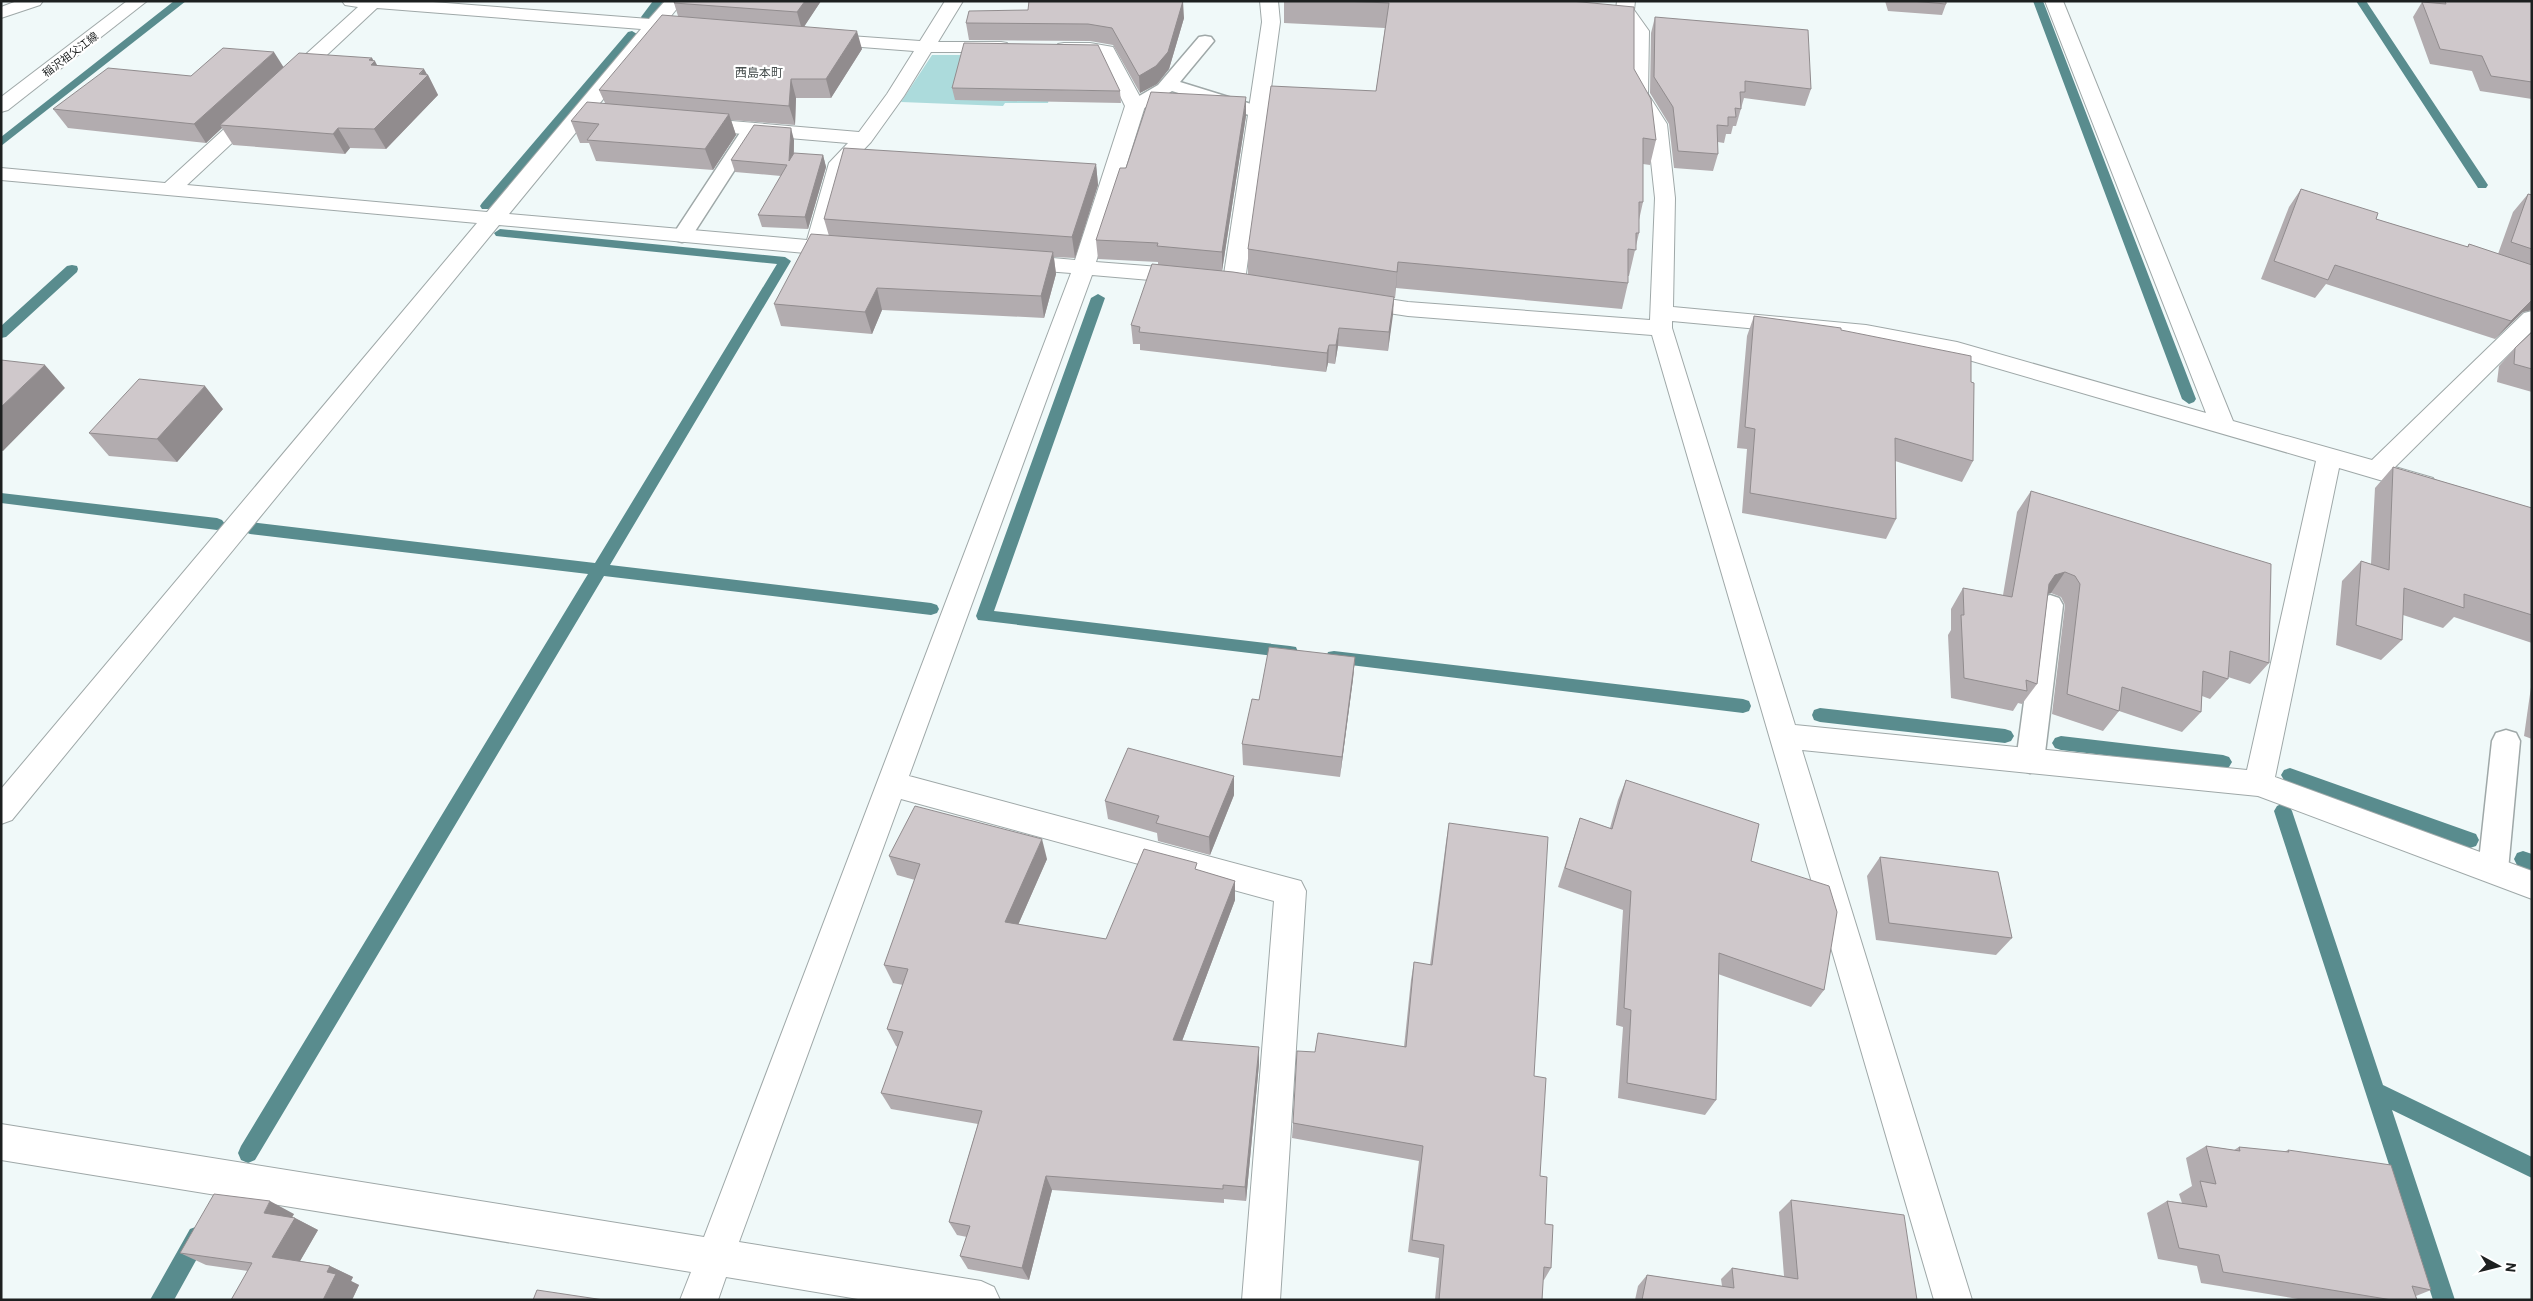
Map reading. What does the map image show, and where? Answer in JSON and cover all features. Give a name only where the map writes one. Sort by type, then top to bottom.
[{"type":"street","points":[[1,14],[34,1]]},
{"type":"street","name":"稲沢祖父江線","points":[[1,106],[138,1]]},
{"type":"street","points":[[351,1],[702,30]]},
{"type":"street","points":[[1,811],[493,218],[589,115],[653,26],[674,1]]},
{"type":"street","points":[[816,248],[839,163],[864,138],[895,96],[928,47],[954,1]]},
{"type":"street","points":[[995,260],[1227,280],[1258,112],[1271,22],[1269,1]]},
{"type":"street","points":[[1626,1],[1625,10],[1640,31],[1640,94],[1657,124],[1665,198],[1660,320],[1953,1300]]},
{"type":"street","points":[[2054,1],[2224,427]]},
{"type":"street","points":[[279,89],[374,2]]},
{"type":"street","points":[[800,37],[928,47],[1023,48]]},
{"type":"street","points":[[699,1300],[1084,267],[1135,106],[1107,51],[1090,48],[1042,48]]},
{"type":"street","points":[[170,189],[264,103]]},
{"type":"street","points":[[675,122],[864,138]]},
{"type":"street","points":[[1,174],[866,252]]},
{"type":"street","points":[[1331,297],[1408,309],[1660,320],[1866,332],[1957,350],[2449,492]]},
{"type":"street","points":[[2376,471],[2532,318]]},
{"type":"street","points":[[2259,784],[2329,457]]},
{"type":"street","points":[[1783,736],[2259,784],[2532,884]]},
{"type":"street","points":[[891,784],[1290,891],[1261,1300]]},
{"type":"street","points":[[1,1142],[472,1216],[714,1258],[981,1300]]},
{"type":"lane","points":[[1135,106],[1164,89],[1206,41]]},
{"type":"lane","points":[[1168,84],[1258,112]]},
{"type":"lane","points":[[682,236],[752,129]]},
{"type":"lane","points":[[2030,761],[2050,606]]},
{"type":"lane","points":[[2493,870],[2506,741]]},
{"type":"shaded area","points":[[932,55],[1082,55],[1051,90],[1048,103],[1005,103],[1003,106],[901,102]]},
{"type":"building","points":[[675,1],[805,1],[797,12],[674,3]]},
{"type":"building","points":[[1029,1],[1183,1],[1168,52],[1156,66],[1139,76],[1112,28],[1088,24],[966,23],[969,11],[1028,10]]},
{"type":"building","points":[[1343,1],[1571,1],[1634,7],[1634,69],[1651,99],[1656,140],[1643,138],[1643,202],[1639,202],[1639,233],[1636,233],[1636,250],[1628,249],[1628,283],[1398,262],[1397,272],[1248,249],[1271,86],[1376,91],[1389,3]]},
{"type":"building","points":[[1911,1],[1946,1],[1946,4]]},
{"type":"building","points":[[2445,1],[2532,1],[2532,82],[2491,76],[2482,56],[2440,49],[2422,2],[2446,4]]},
{"type":"building","points":[[662,15],[857,31],[826,79],[791,79],[789,106],[599,90]]},
{"type":"building","points":[[1655,17],[1808,30],[1811,89],[1745,81],[1745,92],[1740,92],[1741,109],[1735,108],[1736,117],[1728,117],[1728,126],[1717,125],[1718,154],[1678,151],[1673,107],[1654,77]]},
{"type":"building","points":[[964,43],[1098,45],[1120,91],[952,88]]},
{"type":"building","points":[[223,48],[274,52],[194,124],[53,109],[108,68],[191,76]]},
{"type":"building","points":[[299,53],[372,58],[369,60],[375,61],[371,65],[424,69],[419,74],[428,75],[374,129],[338,128],[333,134],[220,125]]},
{"type":"building","points":[[1151,92],[1246,97],[1222,252],[1157,246],[1158,243],[1096,240],[1120,168],[1126,168]]},
{"type":"building","points":[[587,102],[729,114],[705,149],[587,140],[599,124],[571,121]]},
{"type":"building","points":[[754,125],[791,128],[789,161],[794,153],[823,155],[805,217],[758,215],[787,165],[731,160]]},
{"type":"building","points":[[844,148],[1096,164],[1072,237],[824,219]]},
{"type":"building","points":[[2301,189],[2378,213],[2376,219],[2468,247],[2469,244],[2532,265],[2532,300],[2511,321],[2335,265],[2328,280],[2274,261]]},
{"type":"building","points":[[2528,194],[2532,195],[2532,249],[2511,242]]},
{"type":"building","points":[[811,234],[1053,252],[1041,296],[877,288],[865,312],[774,304]]},
{"type":"building","points":[[1152,264],[1233,272],[1394,297],[1389,332],[1339,328],[1336,345],[1329,345],[1327,353],[1139,332],[1140,327],[1131,325]]},
{"type":"building","points":[[1754,316],[1841,328],[1841,330],[1971,356],[1971,382],[1974,383],[1973,461],[1895,438],[1896,519],[1750,493],[1755,429],[1745,427]]},
{"type":"building","points":[[2532,332],[2532,369],[2514,364],[2515,348]]},
{"type":"building","points":[[1,360],[45,365],[1,407]]},
{"type":"building","points":[[139,379],[205,386],[157,439],[89,433]]},
{"type":"building","points":[[2393,467],[2532,508],[2532,615],[2464,594],[2464,608],[2404,588],[2402,640],[2356,625],[2361,561],[2389,570]]},
{"type":"building","points":[[2031,491],[2271,564],[2269,663],[2230,651],[2228,679],[2203,671],[2201,712],[2122,687],[2119,711],[2067,694],[2080,584],[2075,576],[2065,572],[2055,575],[2049,584],[2037,684],[2026,680],[2027,691],[1964,678],[1961,615],[1964,615],[1963,588],[2012,597]]},
{"type":"building","points":[[1269,647],[1355,657],[1342,757],[1242,744],[1252,699],[1259,700]]},
{"type":"building","points":[[1128,748],[1234,776],[1209,837],[1156,823],[1159,816],[1105,801]]},
{"type":"building","points":[[1626,780],[1759,824],[1751,861],[1829,886],[1837,912],[1824,990],[1719,953],[1716,1100],[1627,1083],[1631,1010],[1624,1008],[1631,891],[1565,868],[1580,818],[1612,829]]},
{"type":"building","points":[[915,806],[1042,839],[1005,922],[1106,939],[1144,849],[1197,863],[1195,869],[1235,881],[1173,1040],[1259,1047],[1245,1187],[1223,1185],[1223,1189],[1046,1176],[1022,1268],[960,1256],[970,1226],[949,1222],[982,1111],[881,1093],[903,1032],[887,1029],[908,969],[884,965],[920,864],[889,856]]},
{"type":"building","points":[[1449,823],[1548,837],[1534,1076],[1546,1078],[1540,1176],[1547,1177],[1545,1224],[1553,1225],[1551,1268],[1544,1267],[1542,1300],[1439,1300],[1444,1245],[1412,1240],[1423,1146],[1293,1123],[1297,1051],[1315,1052],[1318,1033],[1406,1047],[1414,962],[1432,965]]},
{"type":"building","points":[[1880,857],[1998,872],[2012,938],[1889,923]]},
{"type":"building","points":[[2206,1146],[2240,1151],[2239,1147],[2289,1152],[2288,1150],[2391,1165],[2431,1290],[2412,1286],[2417,1300],[2392,1300],[2223,1272],[2219,1255],[2179,1248],[2167,1201],[2207,1207],[2200,1181],[2216,1184]]},
{"type":"building","points":[[214,1194],[270,1201],[264,1213],[295,1218],[272,1257],[330,1266],[327,1272],[336,1274],[323,1300],[231,1300],[252,1263],[180,1253]]},
{"type":"building","points":[[1791,1200],[1904,1215],[1917,1300],[1642,1300],[1647,1275],[1734,1288],[1732,1268],[1798,1279]]},
{"type":"building","points":[[537,1290],[604,1300],[533,1300]]},
{"type":"waterway","points":[[1,143],[181,1]]},
{"type":"waterway","points":[[646,17],[659,1]]},
{"type":"waterway","points":[[2038,1],[2189,399]]},
{"type":"waterway","points":[[2361,1],[2482,185]]},
{"type":"waterway","points":[[486,206],[632,34]]},
{"type":"waterway","points":[[500,233],[785,261],[599,570]]},
{"type":"waterway","points":[[1,334],[72,269]]},
{"type":"waterway","points":[[1098,298],[984,616],[1290,652]]},
{"type":"waterway","points":[[1,498],[217,524]]},
{"type":"waterway","points":[[250,528],[599,570]]},
{"type":"waterway","points":[[248,1153],[599,570]]},
{"type":"waterway","points":[[599,570],[931,609]]},
{"type":"waterway","points":[[1334,657],[1743,706]]},
{"type":"waterway","points":[[1820,715],[2005,736]]},
{"type":"waterway","points":[[2061,743],[2223,762]]},
{"type":"waterway","points":[[2290,775],[2470,840]]},
{"type":"waterway","points":[[2283,811],[2444,1300]]},
{"type":"waterway","points":[[2523,859],[2532,863]]},
{"type":"waterway","points":[[2376,1092],[2532,1168]]},
{"type":"waterway","points":[[161,1300],[198,1237]]},
{"type":"district","name":"西島本町","points":[[759,72]]}]
